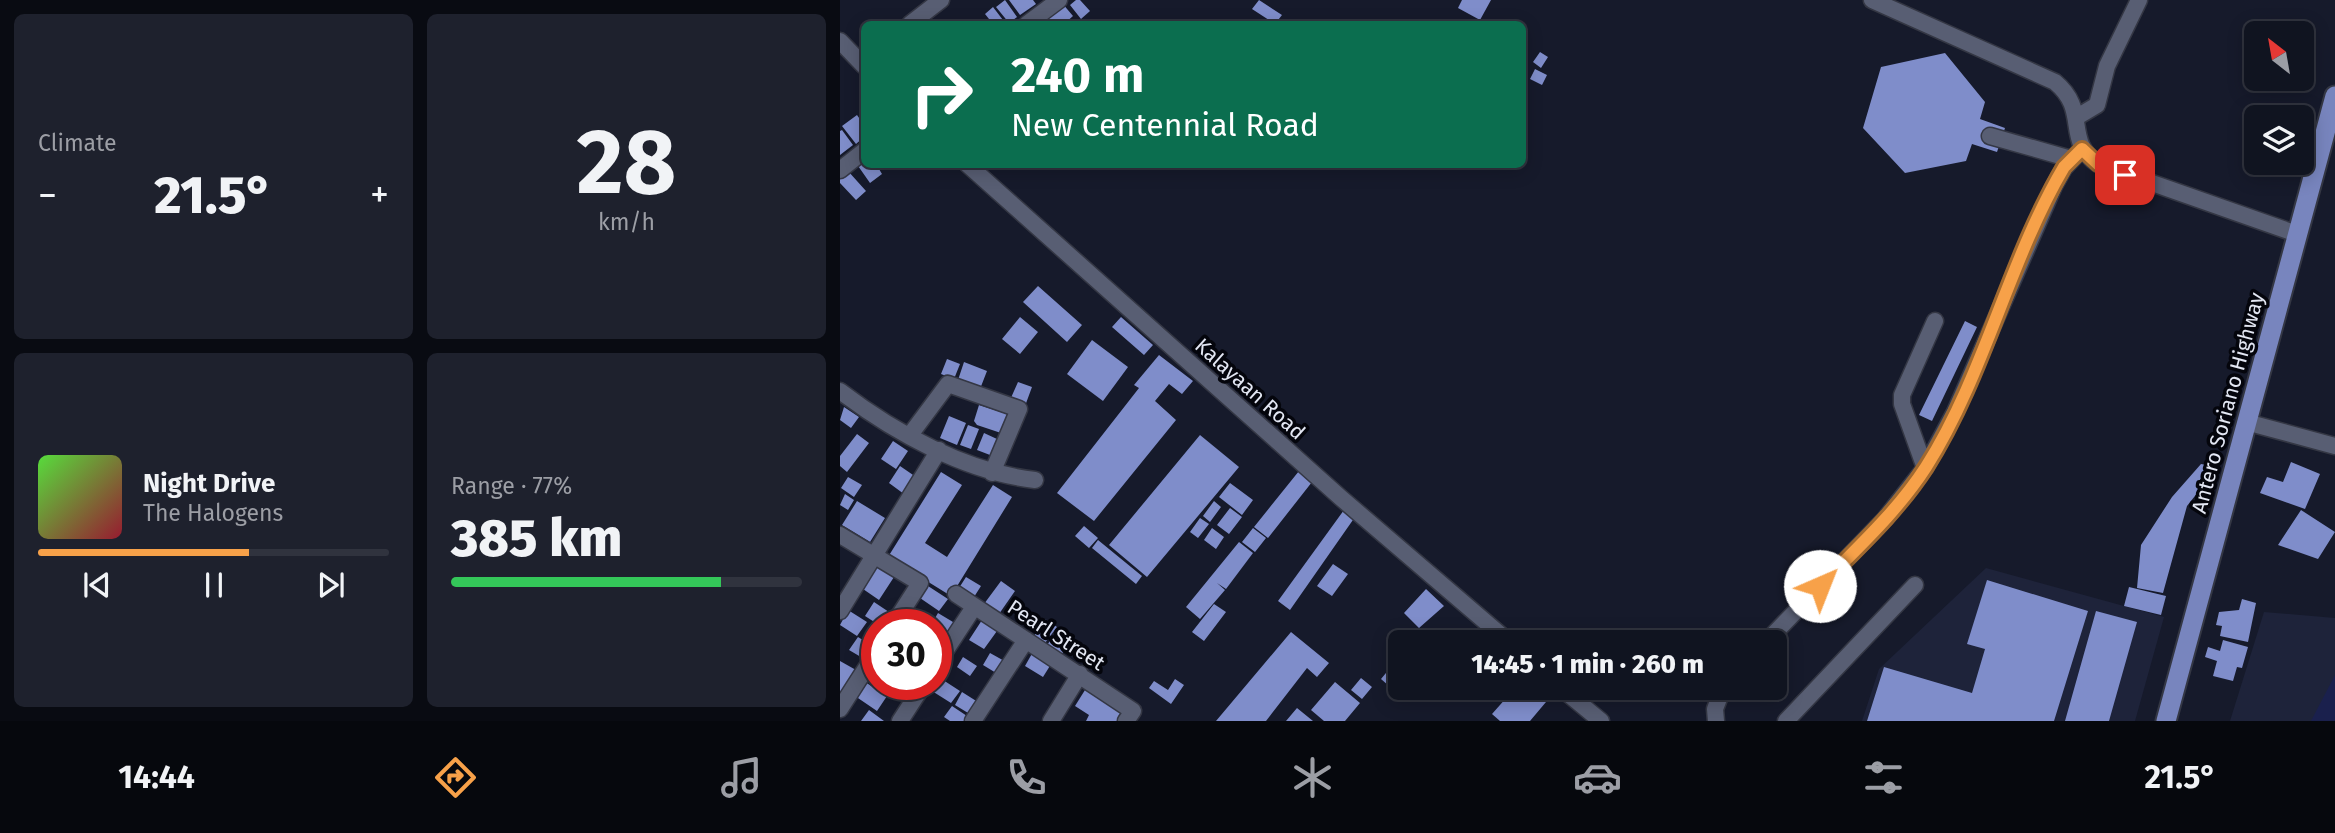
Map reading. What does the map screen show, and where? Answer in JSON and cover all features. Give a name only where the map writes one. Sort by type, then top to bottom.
[{"type":"main road","name":"Antero Soriano Highway","points":[[2166,721],[2297,234],[2329,141],[2334,107]]},
{"type":"street","points":[[914,21],[941,0]]},
{"type":"street","points":[[1031,21],[1059,0]]},
{"type":"street","points":[[1778,630],[1885,519],[1925,468],[1955,412],[2054,186],[2076,154],[2077,117],[2071,98],[2055,82],[1872,0]]},
{"type":"street","points":[[2077,117],[2097,105],[2107,66],[2139,0]]},
{"type":"street","points":[[840,41],[861,60]]},
{"type":"street","points":[[1990,136],[2076,154],[2107,168],[2297,234]]},
{"type":"street","points":[[840,170],[861,153]]},
{"type":"street","name":"Kalayaan Road","points":[[971,168],[1341,498],[1495,630]]},
{"type":"street","points":[[1925,468],[1902,404],[1902,395],[1935,321]]},
{"type":"street","points":[[910,435],[948,384],[1019,409],[992,473]]},
{"type":"street","points":[[840,391],[887,425],[939,450],[992,473],[1035,480]]},
{"type":"street","points":[[2246,422],[2335,446]]},
{"type":"street","points":[[840,611],[939,450]]},
{"type":"street","points":[[840,535],[874,558],[920,583],[903,609]]},
{"type":"street","points":[[1786,721],[1915,585]]},
{"type":"street","name":"Pearl Street","points":[[956,594],[1080,674],[1130,716]]},
{"type":"street","points":[[952,641],[974,607]]},
{"type":"street","points":[[973,721],[1026,640]]},
{"type":"street","points":[[1051,721],[1080,674]]},
{"type":"street","points":[[840,709],[861,676]]},
{"type":"street","points":[[900,721],[914,700]]},
{"type":"street","points":[[1576,700],[1601,721]]},
{"type":"street","points":[[1716,721],[1715,709],[1718,700]]},
{"type":"shaded area","points":[[1986,568],[2164,617],[2135,721],[1862,721],[1879,669]]},
{"type":"shaded area","points":[[2264,612],[2335,618],[2335,721],[2230,721]]},
{"type":"shaded area","points":[[2335,675],[2335,721],[2311,721]]},
{"type":"building","points":[[1005,0],[1017,17],[1007,21],[996,7]]},
{"type":"building","points":[[1009,0],[1033,0],[1036,4],[1020,15]]},
{"type":"building","points":[[1080,0],[1090,11],[1081,19],[1070,5]]},
{"type":"building","points":[[1259,0],[1282,15],[1277,21],[1270,21],[1252,9]]},
{"type":"building","points":[[1462,0],[1491,0],[1480,20],[1458,8]]},
{"type":"building","points":[[1062,3],[1073,16],[1067,21],[1043,20]]},
{"type":"building","points":[[993,7],[1004,21],[991,21],[985,14]]},
{"type":"building","points":[[1540,52],[1548,57],[1541,68],[1533,62]]},
{"type":"building","points":[[1945,53],[1985,102],[1980,119],[2005,128],[1997,152],[1972,144],[1966,161],[1905,173],[1863,128],[1881,67]]},
{"type":"building","points":[[1535,69],[1547,75],[1542,85],[1530,79]]},
{"type":"building","points":[[857,115],[861,121],[861,140],[856,144],[842,126]]},
{"type":"building","points":[[842,130],[853,145],[840,155],[840,131]]},
{"type":"building","points":[[861,159],[861,168],[878,168],[882,174],[870,183],[856,163]]},
{"type":"building","points":[[848,171],[866,191],[856,200],[840,183],[840,178]]},
{"type":"building","points":[[1038,286],[1082,325],[1067,342],[1023,302]]},
{"type":"building","points":[[1020,317],[1038,332],[1020,354],[1002,339]]},
{"type":"building","points":[[1121,317],[1153,345],[1144,355],[1112,327]]},
{"type":"building","points":[[1965,321],[1977,327],[1932,421],[1919,415]]},
{"type":"building","points":[[1092,340],[1128,367],[1103,401],[1067,374]]},
{"type":"building","points":[[1159,355],[1193,381],[1182,394],[1169,384],[1155,401],[1176,420],[1094,521],[1057,493],[1139,388],[1134,385]]},
{"type":"building","points":[[947,359],[960,364],[954,379],[941,374]]},
{"type":"building","points":[[964,362],[987,371],[980,389],[958,380]]},
{"type":"building","points":[[1018,382],[1032,387],[1025,406],[1010,400]]},
{"type":"building","points":[[979,405],[1010,415],[1004,434],[977,425],[974,421]]},
{"type":"building","points":[[844,407],[859,417],[851,428],[840,420]]},
{"type":"building","points":[[949,416],[966,423],[957,445],[940,438]]},
{"type":"building","points":[[968,425],[979,429],[971,449],[960,445]]},
{"type":"building","points":[[984,433],[997,439],[990,455],[977,450]]},
{"type":"building","points":[[857,434],[869,443],[847,472],[840,466],[840,456]]},
{"type":"building","points":[[1200,435],[1239,467],[1147,577],[1109,545]]},
{"type":"building","points":[[893,441],[908,451],[896,469],[881,459]]},
{"type":"building","points":[[2291,462],[2320,474],[2305,509],[2260,493],[2267,477],[2283,482]]},
{"type":"building","points":[[2201,464],[2207,465],[2202,487],[2187,506],[2163,593],[2137,588],[2141,545],[2172,497]]},
{"type":"building","points":[[900,466],[916,477],[904,494],[889,483]]},
{"type":"building","points":[[1299,471],[1312,482],[1268,538],[1254,527]]},
{"type":"building","points":[[941,472],[962,485],[925,543],[947,557],[993,485],[1012,497],[951,596],[888,557]]},
{"type":"building","points":[[848,477],[862,485],[854,497],[841,488]]},
{"type":"building","points":[[1230,483],[1253,500],[1242,515],[1219,497]]},
{"type":"building","points":[[845,494],[854,500],[848,510],[840,505]]},
{"type":"building","points":[[857,501],[885,518],[870,542],[842,525]]},
{"type":"building","points":[[1214,501],[1221,507],[1210,522],[1203,516]]},
{"type":"building","points":[[1230,508],[1242,517],[1229,534],[1217,525]]},
{"type":"building","points":[[1344,510],[1355,517],[1290,610],[1278,601]]},
{"type":"building","points":[[2301,510],[2335,532],[2318,559],[2278,545]]},
{"type":"building","points":[[1200,518],[1209,524],[1198,538],[1190,532]]},
{"type":"building","points":[[1084,526],[1098,538],[1089,548],[1075,536]]},
{"type":"building","points":[[1212,528],[1224,537],[1216,549],[1204,540]]},
{"type":"building","points":[[1253,528],[1266,538],[1255,552],[1242,542]]},
{"type":"building","points":[[1098,540],[1142,576],[1136,584],[1092,548]]},
{"type":"building","points":[[1239,542],[1253,553],[1226,589],[1217,583],[1225,590],[1200,619],[1186,607]]},
{"type":"building","points":[[1333,564],[1348,574],[1332,596],[1317,586]]},
{"type":"building","points":[[877,566],[894,577],[879,600],[863,589]]},
{"type":"building","points":[[966,577],[981,586],[974,597],[959,588]]},
{"type":"building","points":[[1987,580],[2088,611],[2054,721],[1867,721],[1884,667],[1972,693],[1985,649],[1967,644]]},
{"type":"building","points":[[1001,581],[1015,591],[999,614],[984,604]]},
{"type":"building","points":[[928,586],[948,599],[940,609],[936,609],[920,598]]},
{"type":"building","points":[[2129,587],[2166,596],[2161,615],[2124,606]]},
{"type":"building","points":[[1426,589],[1444,606],[1419,628],[1404,613]]},
{"type":"building","points":[[2242,599],[2256,603],[2248,642],[2220,636],[2222,626],[2216,625],[2219,612],[2239,610]]},
{"type":"building","points":[[874,602],[884,609],[870,609]]},
{"type":"building","points":[[1214,604],[1226,612],[1204,641],[1192,632]]},
{"type":"building","points":[[848,610],[861,618],[861,630],[857,636],[840,625]]},
{"type":"building","points":[[2096,611],[2137,622],[2109,721],[2065,721]]},
{"type":"building","points":[[1045,619],[1057,627],[1045,643],[1034,636]]},
{"type":"building","points":[[982,620],[997,631],[984,649],[969,640]]},
{"type":"building","points":[[952,621],[958,625],[952,635]]},
{"type":"building","points":[[1059,629],[1073,639],[1061,655],[1047,645]]},
{"type":"building","points":[[1291,632],[1329,663],[1317,677],[1307,668],[1266,721],[1216,721]]},
{"type":"building","points":[[858,637],[861,639],[861,657],[849,650]]},
{"type":"building","points":[[2223,640],[2248,647],[2242,668],[2237,667],[2233,681],[2213,676],[2217,661],[2205,657],[2208,647],[2220,651]]},
{"type":"building","points":[[1034,650],[1053,661],[1043,677],[1025,666]]},
{"type":"building","points":[[990,653],[1008,663],[1001,676],[983,665]]},
{"type":"building","points":[[963,657],[977,666],[970,676],[957,667]]},
{"type":"building","points":[[840,661],[856,670],[840,697]]},
{"type":"building","points":[[1388,671],[1388,685],[1381,679]]},
{"type":"building","points":[[1361,678],[1372,687],[1362,699],[1351,690]]},
{"type":"building","points":[[1175,679],[1184,685],[1171,704],[1149,688],[1154,681],[1168,690]]},
{"type":"building","points":[[1335,682],[1360,703],[1345,721],[1324,721],[1311,710]]},
{"type":"building","points":[[952,686],[960,691],[951,703],[946,700],[952,700]]},
{"type":"building","points":[[861,688],[861,700],[884,700],[877,711],[855,696]]},
{"type":"building","points":[[1085,690],[1122,713],[1117,721],[1086,721],[1089,715],[1075,706]]},
{"type":"building","points":[[962,692],[981,704],[973,716],[955,705]]},
{"type":"building","points":[[1504,700],[1546,702],[1530,721],[1500,721],[1492,714]]},
{"type":"building","points":[[952,706],[970,718],[968,721],[950,721],[944,717]]},
{"type":"building","points":[[1297,708],[1313,721],[1286,721]]},
{"type":"building","points":[[869,710],[884,721],[861,721]]},
{"type":"route","points":[[1820,586],[1885,519],[1907,493],[1937,448],[2064,167],[2082,149],[2098,164],[2125,175]]}]
